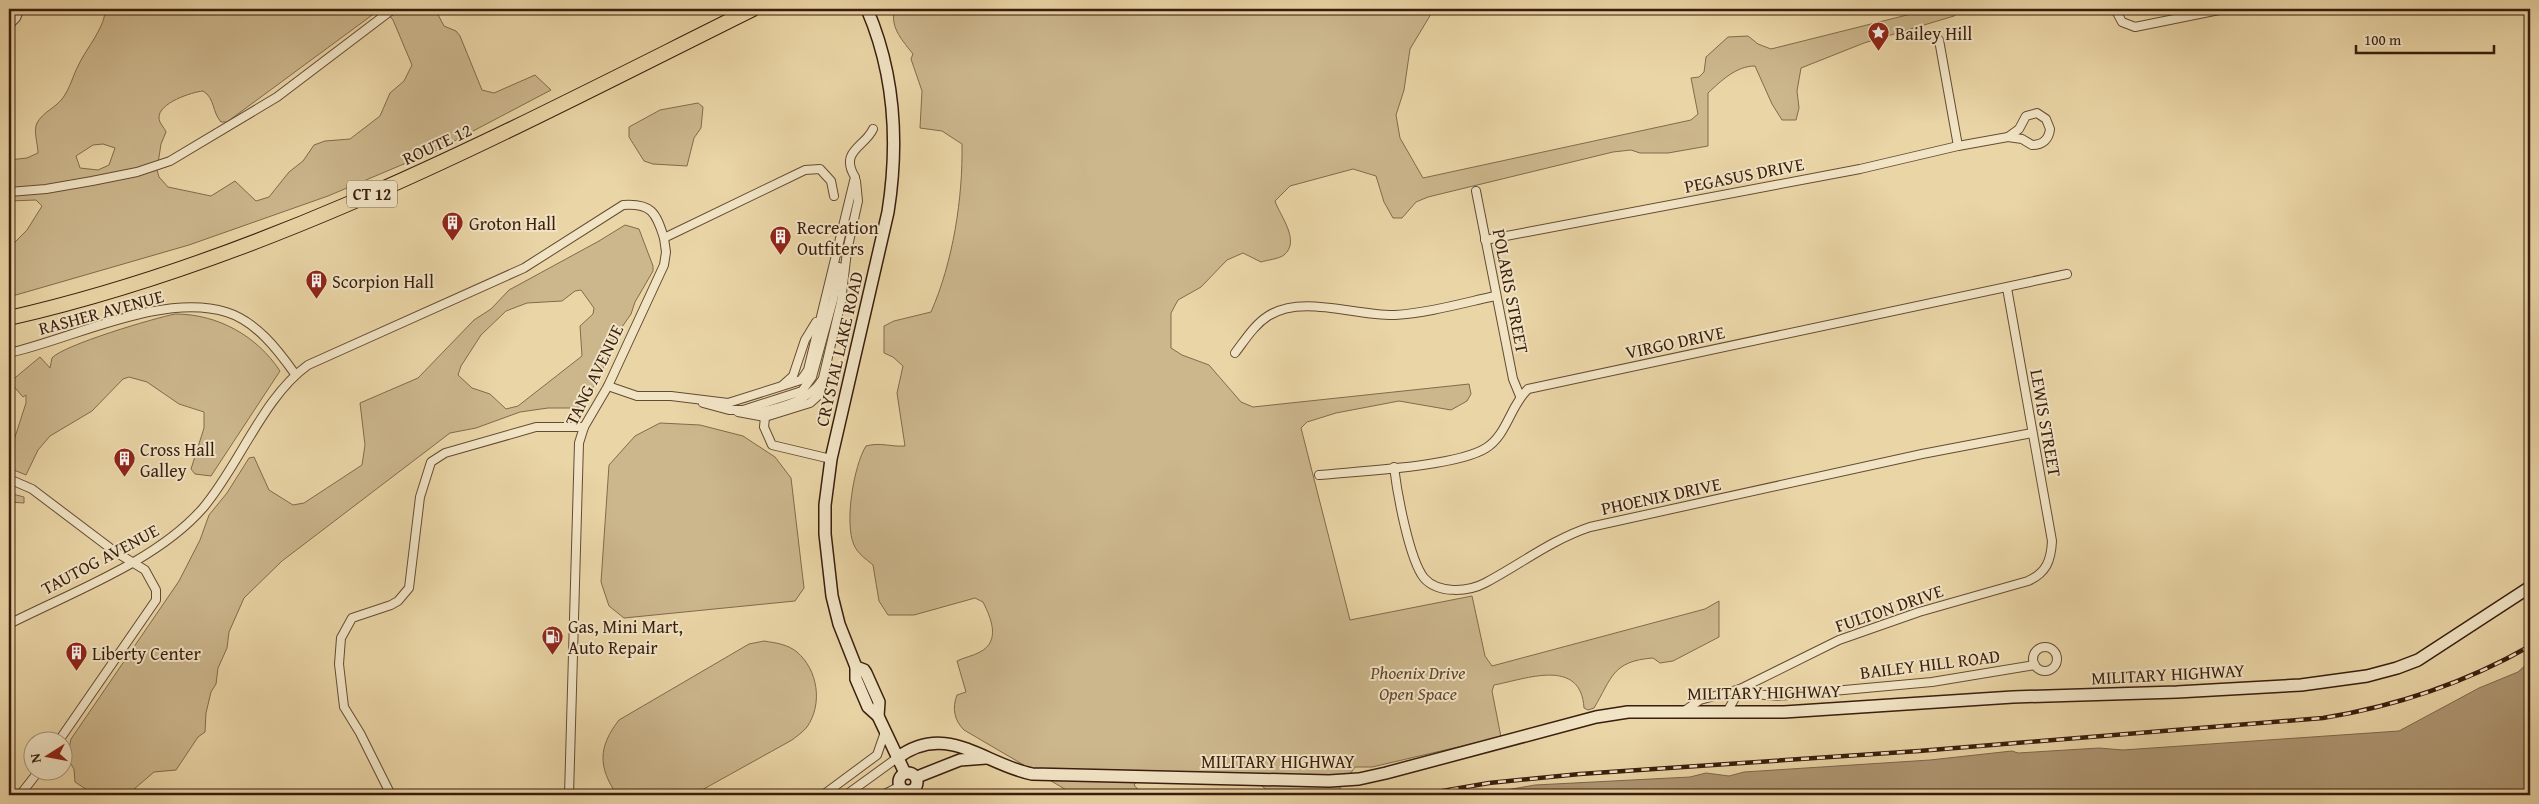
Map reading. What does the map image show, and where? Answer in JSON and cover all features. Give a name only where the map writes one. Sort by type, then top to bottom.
[{"type":"highway","name":"ROUTE 12","points":[[9,318],[84,298],[182,267],[338,208],[473,148],[753,9]]},
{"type":"street","points":[[9,25],[16,18],[20,9]]},
{"type":"street","points":[[9,192],[46,189],[92,181],[137,172],[170,162],[277,97],[393,9]]},
{"type":"street","name":"CRYSTAL LAKE ROAD","points":[[866,9],[883,53],[890,87],[895,144],[894,177],[888,212],[831,460],[825,506],[827,566],[839,624],[856,667],[856,679],[868,707],[878,716],[905,773]]},
{"type":"street","points":[[2116,9],[2122,22],[2135,27],[2224,9]]},
{"type":"street","points":[[2176,9],[2178,18]]},
{"type":"street","points":[[1939,40],[1958,146]]},
{"type":"street","name":"PEGASUS DRIVE","points":[[1485,240],[1860,169],[1958,146],[2008,137],[2037,145],[2047,139],[2050,129],[2049,123],[2042,115],[2031,114],[2022,119],[2019,129],[2008,137]]},
{"type":"street","points":[[682,397],[729,410],[765,417],[814,402],[822,390],[840,310],[847,251],[858,201],[856,177],[850,167],[853,153],[856,147],[868,138],[873,129]]},
{"type":"street","points":[[664,238],[805,170],[820,169],[831,181],[834,196]]},
{"type":"street","points":[[608,386],[637,396],[682,397],[728,403],[796,383],[806,375],[856,177]]},
{"type":"street","points":[[729,410],[743,410],[798,392],[808,384],[833,300],[854,198],[856,177]]},
{"type":"street","name":"POLARIS STREET","points":[[1476,190],[1516,390],[1520,396]]},
{"type":"street","name":"TAUTOG AVENUE","points":[[9,624],[155,550],[178,533],[204,507],[276,399],[295,374],[322,358],[531,264],[623,205],[641,204],[653,211],[664,238]]},
{"type":"street","name":"TANG AVENUE","points":[[569,795],[578,443],[584,427],[608,386],[664,265],[666,252],[664,238]]},
{"type":"street","name":"VIRGO DRIVE","points":[[1520,396],[1528,390],[1537,387],[2067,274]]},
{"type":"street","name":"LEWIS STREET","points":[[2007,288],[2052,541],[2049,564]]},
{"type":"street","points":[[1235,353],[1251,331],[1267,316],[1294,306],[1394,315],[1496,296]]},
{"type":"street","name":"RASHER AVENUE","points":[[9,353],[167,307],[197,306],[227,312],[252,326],[280,352],[295,374]]},
{"type":"street","points":[[746,414],[806,397],[814,392],[828,364]]},
{"type":"street","points":[[1320,475],[1446,460],[1486,448],[1497,439],[1520,396]]},
{"type":"street","points":[[765,417],[764,428],[772,445],[831,460]]},
{"type":"street","points":[[390,795],[360,733],[344,707],[339,664],[341,638],[352,618],[391,605],[398,601],[409,588],[420,497],[431,462],[445,453],[536,427],[584,427]]},
{"type":"street","name":"PHOENIX DRIVE","points":[[1394,467],[1406,528],[1418,566],[1424,578],[1437,587],[1454,590],[1484,583],[1551,543],[1590,527],[1932,452],[2032,433]]},
{"type":"street","points":[[9,479],[32,489],[145,570],[156,590],[156,600],[65,732]]},
{"type":"street","name":"FULTON DRIVE","points":[[1684,711],[1700,700],[1740,689],[1839,640],[1870,628],[2028,581],[2038,577],[2049,564]]},
{"type":"street","name":"MILITARY HIGHWAY","points":[[897,758],[922,744],[939,742],[955,744],[1015,771],[1032,774],[1277,781],[1351,779],[1386,773],[1596,716],[1628,712],[1784,712],[2013,697],[2177,692],[2301,685],[2367,676],[2418,660],[2530,587]]},
{"type":"street","name":"BAILEY HILL ROAD","points":[[1740,689],[1754,694],[1777,696],[1932,682],[2035,665]]},
{"type":"street","points":[[1727,712],[1740,689]]},
{"type":"street","points":[[823,795],[877,755],[885,732]]},
{"type":"street","points":[[846,795],[897,758]]},
{"type":"street","name":"MILITARY HIGHWAY","points":[[916,777],[960,760],[986,758]]},
{"type":"street","points":[[910,772],[916,777],[917,785],[912,790],[905,790],[900,786],[899,778],[905,773],[910,772]]},
{"type":"street","points":[[20,795],[30,782]]},
{"type":"street","points":[[883,795],[900,786]]},
{"type":"green space","points":[[105,9],[435,9],[444,26],[456,31],[460,36],[482,90],[494,93],[535,75],[551,90],[437,150],[328,196],[189,245],[9,297],[9,248],[27,230],[42,206],[36,200],[9,201],[9,160],[27,158],[38,153],[37,123],[65,95],[79,64],[99,30]],"holes":[[[379,10],[385,11],[393,20],[412,65],[404,81],[390,93],[380,116],[350,139],[325,141],[314,145],[303,161],[289,172],[269,197],[256,201],[235,181],[211,196],[168,187],[159,177],[157,170],[161,144],[166,132],[159,118],[160,113],[170,103],[184,96],[203,91],[210,97],[221,122],[227,122]],[[103,144],[115,148],[109,165],[98,170],[80,168],[76,156],[93,145]]]},
{"type":"green space","name":"Phoenix Drive Open Space","points":[[905,9],[1214,9],[1216,14],[1234,14],[1258,9],[1434,9],[1410,49],[1404,90],[1396,115],[1400,138],[1423,178],[1691,120],[1698,114],[1691,78],[1699,77],[1704,72],[1706,57],[1728,37],[1748,36],[1758,44],[1771,49],[1931,9],[1959,9],[1961,11],[1954,16],[1864,43],[1801,68],[1797,91],[1799,108],[1796,120],[1782,120],[1772,104],[1755,66],[1735,71],[1708,93],[1708,146],[1668,153],[1640,153],[1631,150],[1613,152],[1428,197],[1416,202],[1402,218],[1393,218],[1384,202],[1376,176],[1353,169],[1290,186],[1275,201],[1288,228],[1290,236],[1289,249],[1282,256],[1261,262],[1243,253],[1227,260],[1201,287],[1178,300],[1171,313],[1171,348],[1182,355],[1209,365],[1241,402],[1253,407],[1469,384],[1471,394],[1467,401],[1451,410],[1399,401],[1336,413],[1307,422],[1301,428],[1350,620],[1472,596],[1485,656],[1492,666],[1705,609],[1719,601],[1719,637],[1673,661],[1660,663],[1653,658],[1639,660],[1621,667],[1610,680],[1594,708],[1588,710],[1584,708],[1581,692],[1573,682],[1563,677],[1550,675],[1536,676],[1494,685],[1492,691],[1501,737],[1372,767],[1355,767],[1335,795],[1267,795],[1267,790],[1249,776],[1144,773],[1134,785],[1143,795],[1075,795],[964,730],[958,722],[954,709],[955,700],[957,695],[966,692],[957,661],[986,647],[992,636],[991,622],[983,602],[975,598],[914,615],[888,615],[879,601],[873,565],[858,551],[851,535],[850,509],[854,480],[866,446],[876,444],[905,446],[897,393],[903,366],[893,357],[884,353],[884,326],[894,321],[931,312],[939,293],[951,251],[961,186],[962,144],[942,131],[920,128],[922,91],[911,59],[913,54],[894,24],[894,12]]},
{"type":"green space","points":[[698,103],[703,107],[701,128],[694,138],[687,166],[653,164],[644,161],[629,137],[629,127],[660,110]]},
{"type":"green space","points":[[625,225],[639,229],[653,266],[653,271],[635,302],[631,314],[613,340],[598,382],[584,397],[578,408],[548,408],[520,412],[476,428],[450,433],[282,561],[244,598],[229,632],[227,648],[218,668],[216,684],[211,692],[206,713],[205,732],[198,737],[176,770],[154,772],[127,795],[95,795],[75,782],[72,766],[72,738],[179,581],[200,540],[209,515],[227,493],[249,458],[254,457],[269,490],[293,505],[304,503],[362,465],[365,445],[360,403],[418,378],[474,320],[491,309],[509,290]],"holes":[[[581,290],[594,308],[593,314],[580,326],[582,356],[518,406],[506,409],[490,394],[472,388],[458,375],[461,366],[481,335],[506,311],[527,303],[562,301],[575,291]]]},
{"type":"green space","points":[[175,314],[206,318],[235,329],[260,347],[280,371],[211,476],[195,474],[191,469],[204,428],[204,412],[179,404],[147,382],[129,377],[123,379],[92,411],[50,436],[38,450],[26,475],[9,468],[9,443],[14,440],[26,403],[26,395],[23,397],[10,382],[40,357],[50,368],[52,358],[73,346],[130,326]]},
{"type":"green space","points":[[660,423],[700,425],[743,436],[775,457],[791,478],[804,588],[795,601],[624,618],[609,606],[601,582],[609,465],[635,436]]},
{"type":"green space","points":[[9,493],[24,497],[24,503],[9,502]]},
{"type":"green space","points":[[764,641],[781,644],[793,649],[804,659],[810,668],[816,688],[816,698],[812,718],[807,727],[792,740],[693,795],[617,795],[606,775],[603,757],[607,739],[619,720],[749,644]]},
{"type":"shaded area","points":[[2530,661],[2530,795],[1477,795],[1535,785],[1690,777],[1706,773],[1729,776],[1744,772],[1930,760],[2012,751],[2018,753],[2099,748],[2123,750],[2399,731],[2479,688],[2518,672]]},
{"type":"shaded area","points":[[1065,791],[1075,795],[1042,795],[1046,792]]},
{"type":"railway","points":[[1419,795],[1489,783],[1580,774],[1919,751],[2323,718],[2377,707],[2430,691],[2481,671],[2530,646]]},
{"type":"place","name":"Bailey Hill","points":[[1879,52]]},
{"type":"place","name":"Groton Hall","points":[[453,242]]},
{"type":"place","name":"Recreation Outfiters","points":[[781,256]]},
{"type":"place","name":"Scorpion Hall","points":[[316,300]]},
{"type":"place","name":"Cross Hall Galley","points":[[124,478]]},
{"type":"place","name":"Gas, Mini Mart, Auto Repair","points":[[552,655]]},
{"type":"place","name":"Liberty Center","points":[[76,672]]}]
